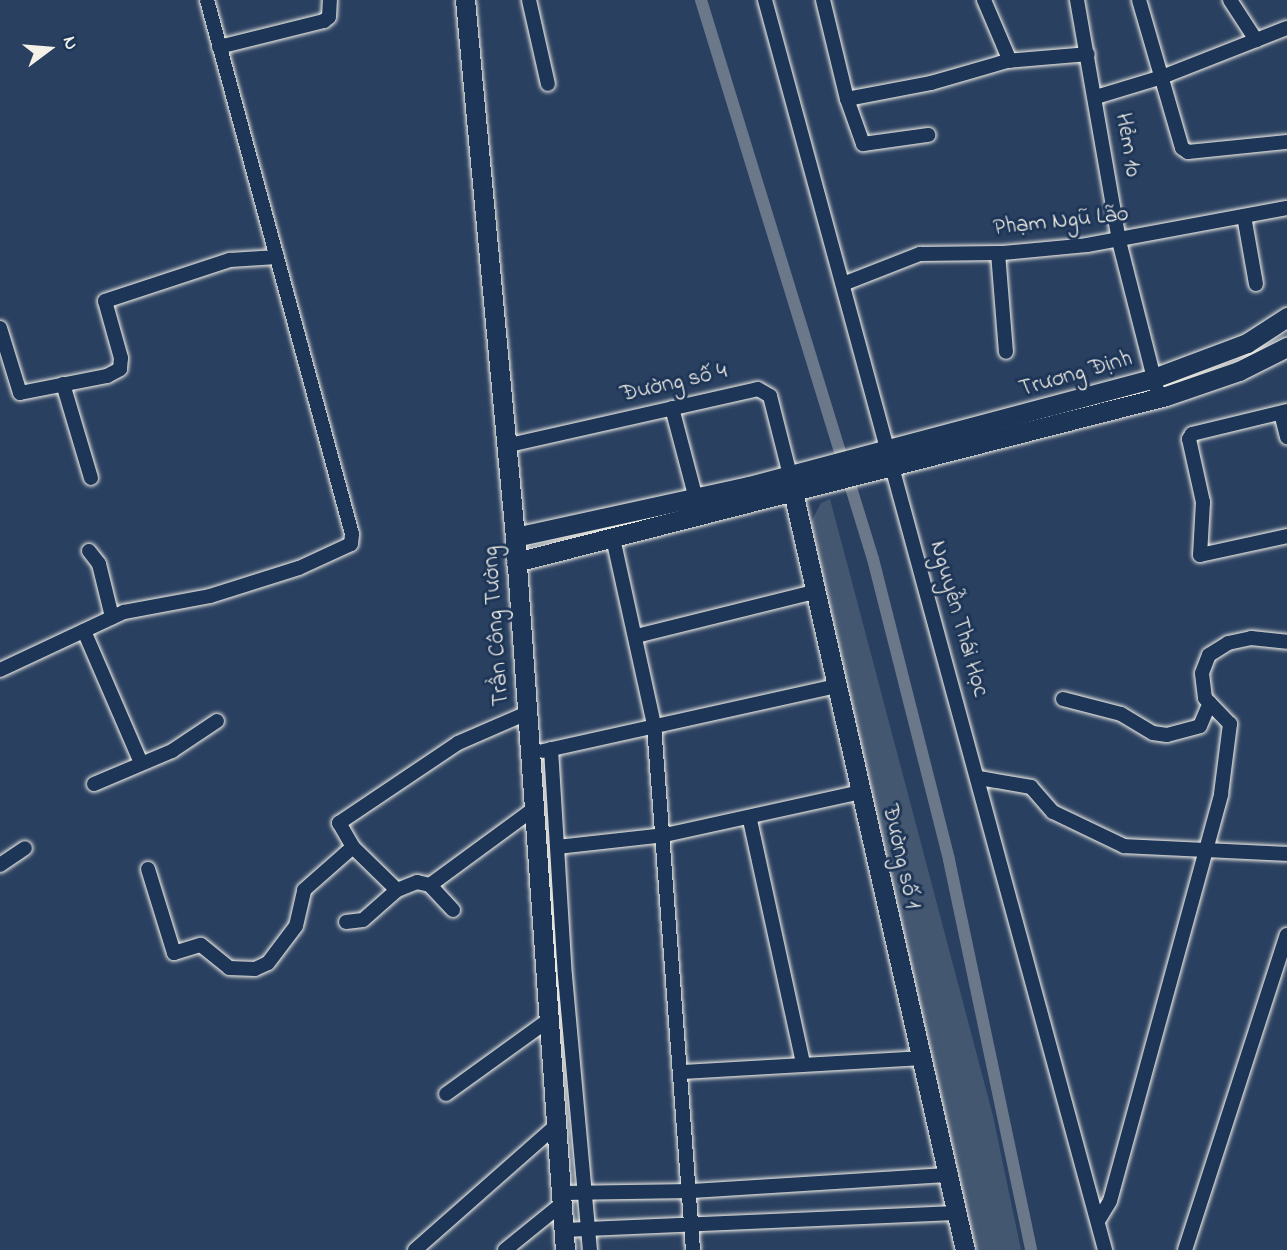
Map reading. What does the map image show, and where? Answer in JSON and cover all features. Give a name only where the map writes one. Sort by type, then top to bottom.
[{"type":"main road","name":"Trần Công Tường","points":[[464,0],[515,537],[564,1240]]},
{"type":"main road","name":"Trương Định","points":[[881,461],[1154,379],[1247,343],[1287,317]]},
{"type":"main road","name":"Trương Định","points":[[881,461],[1202,386],[1287,346]]},
{"type":"main road","points":[[516,562],[613,538],[881,461]]},
{"type":"main road","points":[[515,537],[696,499],[802,482]]},
{"type":"main road","name":"Đường số 1","points":[[802,482],[814,592],[965,1250]]},
{"type":"street","points":[[0,670],[113,617],[210,596],[299,568],[351,544],[352,534],[207,0]]},
{"type":"street","points":[[219,47],[324,21],[329,17],[330,0]]},
{"type":"street","points":[[529,0],[548,84]]},
{"type":"street","name":"Nguyễn Thái Học","points":[[765,0],[843,284],[881,461],[979,778],[1105,1250]]},
{"type":"street","points":[[823,0],[847,99],[863,144],[928,135]]},
{"type":"street","points":[[984,0],[1010,61]]},
{"type":"street","name":"Hẻm 10","points":[[1077,0],[1119,241],[1159,398]]},
{"type":"street","points":[[1139,0],[1182,148],[1188,152],[1287,142]]},
{"type":"street","points":[[1230,0],[1256,40]]},
{"type":"street","points":[[1096,97],[1162,77],[1287,27]]},
{"type":"street","points":[[847,99],[932,83],[1010,61],[1088,54]]},
{"type":"street","name":"Phạm Ngũ Lão","points":[[843,284],[920,254],[998,253],[1119,241],[1287,208]]},
{"type":"street","points":[[1244,216],[1256,284]]},
{"type":"street","points":[[998,253],[1006,352]]},
{"type":"street","points":[[0,328],[20,393],[62,384],[120,369],[121,358],[105,301],[230,260],[277,257]]},
{"type":"street","points":[[62,384],[91,478]]},
{"type":"street","name":"Đường số 4","points":[[505,446],[672,408],[766,391],[802,482]]},
{"type":"street","points":[[672,408],[696,499]]},
{"type":"street","points":[[1287,437],[1284,412],[1189,439],[1203,502],[1200,555],[1287,536]]},
{"type":"street","points":[[613,538],[654,724],[692,1191],[693,1250]]},
{"type":"street","points":[[89,551],[99,564],[113,617]]},
{"type":"street","points":[[636,636],[814,592]]},
{"type":"street","points":[[84,632],[141,764]]},
{"type":"street","points":[[1098,1221],[1110,1201],[1206,848],[1231,737],[1226,717],[1210,703],[1201,690],[1202,673],[1216,649],[1251,638],[1287,642]]},
{"type":"street","points":[[531,754],[654,724],[836,686]]},
{"type":"street","points":[[1063,699],[1112,710],[1153,733],[1167,735],[1200,726],[1210,703]]},
{"type":"street","points":[[397,890],[353,846],[338,823],[458,743],[527,713]]},
{"type":"street","points":[[94,784],[172,751],[217,721]]},
{"type":"street","points":[[551,749],[590,1250]]},
{"type":"street","points":[[979,778],[1031,787],[1053,812],[1124,846],[1206,848],[1287,855]]},
{"type":"street","points":[[557,847],[665,835],[750,820],[860,792]]},
{"type":"street","points":[[430,885],[535,808]]},
{"type":"street","points":[[750,820],[803,1063]]},
{"type":"street","points":[[148,869],[174,953],[201,945],[229,968],[245,965],[255,969],[268,963],[296,926],[303,894],[353,846]]},
{"type":"street","points":[[0,865],[25,848]]},
{"type":"street","points":[[346,922],[363,920],[397,890],[417,883],[430,885],[453,910]]},
{"type":"street","points":[[1185,1250],[1287,935]]},
{"type":"street","points":[[446,1094],[550,1019]]},
{"type":"street","points":[[681,1072],[920,1058]]},
{"type":"street","points":[[415,1250],[558,1125]]},
{"type":"street","points":[[505,1250],[563,1198],[586,1194],[692,1191],[946,1175]]},
{"type":"street","points":[[564,1240],[589,1231],[956,1213]]},
{"type":"shaded area","points":[[830,499],[993,1116],[1021,1250],[975,1250],[808,528],[821,503]]},
{"type":"waterway","points":[[701,0],[873,559],[949,860],[1031,1250]]}]
